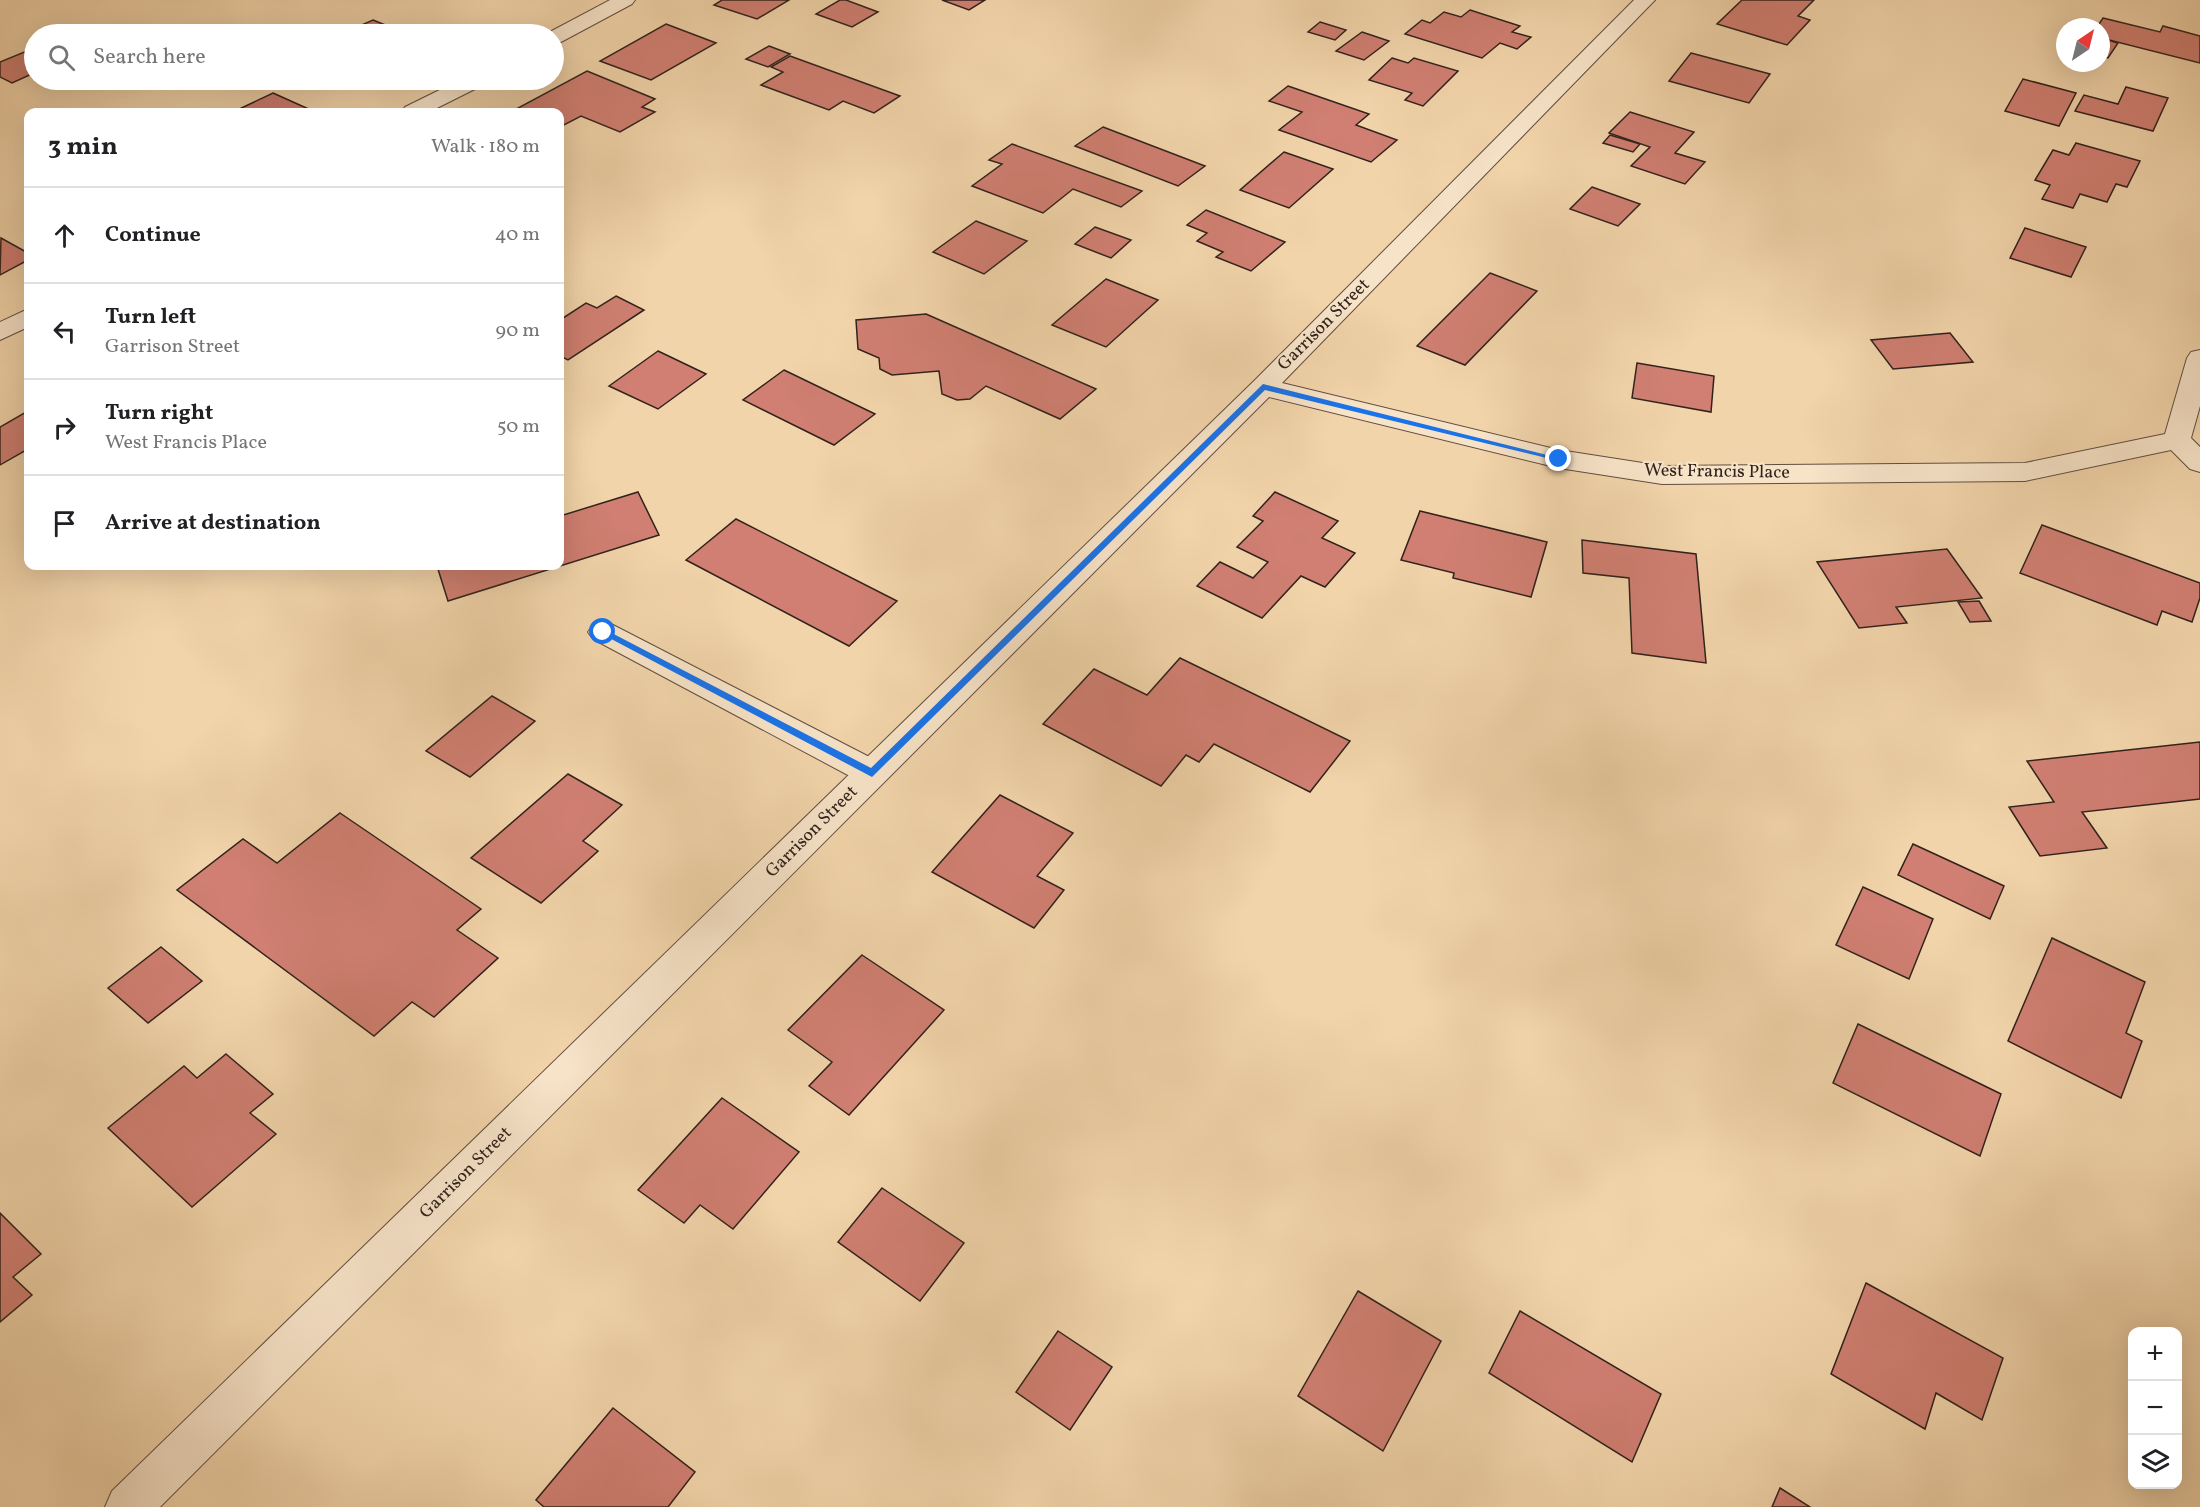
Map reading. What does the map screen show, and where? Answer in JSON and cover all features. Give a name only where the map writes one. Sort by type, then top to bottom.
[{"type":"street","points":[[564,33],[625,0]]},
{"type":"street","name":"Garrison Street","points":[[128,1507],[1263,387],[1645,0]]},
{"type":"street","points":[[421,108],[456,90]]},
{"type":"street","points":[[0,332],[24,319]]},
{"type":"street","points":[[2200,358],[2177,440],[2200,462]]},
{"type":"street","name":"West Francis Place","points":[[1263,387],[1559,459],[1662,475],[2025,472],[2177,440]]},
{"type":"lane","points":[[603,632],[872,773]]},
{"type":"building","points":[[722,0],[789,0],[757,19],[714,5]]},
{"type":"building","points":[[840,0],[846,0],[878,12],[852,27],[816,14]]},
{"type":"building","points":[[942,0],[985,0],[969,10]]},
{"type":"building","points":[[1742,0],[1814,0],[1798,16],[1810,20],[1787,45],[1717,24]]},
{"type":"building","points":[[1470,10],[1520,26],[1512,32],[1531,37],[1517,49],[1500,43],[1482,58],[1405,34],[1422,20],[1430,23],[1444,12],[1461,17]]},
{"type":"building","points":[[373,20],[383,24],[364,24]]},
{"type":"building","points":[[2110,20],[2160,32],[2163,26],[2200,36],[2200,63],[2110,40]]},
{"type":"building","points":[[1320,22],[1346,30],[1335,40],[1308,32]]},
{"type":"building","points":[[666,24],[716,43],[651,80],[600,61]]},
{"type":"building","points":[[1362,32],[1389,41],[1364,60],[1336,51]]},
{"type":"building","points":[[2110,41],[2118,43],[2110,55]]},
{"type":"building","points":[[769,46],[790,54],[768,67],[746,59]]},
{"type":"building","points":[[24,52],[24,78],[12,83],[0,77],[0,62]]},
{"type":"building","points":[[1691,53],[1770,74],[1749,103],[1669,81]]},
{"type":"building","points":[[790,56],[900,96],[874,113],[843,101],[829,110],[761,85],[783,72],[771,67]]},
{"type":"building","points":[[1392,58],[1408,63],[1414,58],[1458,71],[1423,106],[1405,100],[1412,93],[1369,80]]},
{"type":"building","points":[[587,71],[655,99],[642,107],[655,112],[620,132],[581,116],[564,125],[564,108],[518,108],[552,90],[564,90],[564,83]]},
{"type":"building","points":[[2023,79],[2076,93],[2059,126],[2005,111]]},
{"type":"building","points":[[1288,86],[1369,114],[1356,125],[1397,140],[1371,162],[1279,130],[1302,112],[1269,101]]},
{"type":"building","points":[[2126,87],[2168,98],[2153,131],[2075,111],[2084,95],[2118,104]]},
{"type":"building","points":[[273,93],[306,108],[241,108]]},
{"type":"building","points":[[1630,112],[1694,132],[1675,153],[1705,162],[1685,184],[1631,166],[1650,147],[1609,133]]},
{"type":"building","points":[[1103,127],[1205,166],[1178,186],[1075,146]]},
{"type":"building","points":[[1610,135],[1640,144],[1633,152],[1603,143]]},
{"type":"building","points":[[2076,143],[2140,161],[2127,187],[2116,184],[2107,202],[2080,194],[2073,208],[2042,199],[2050,185],[2035,180],[2053,150],[2069,155]]},
{"type":"building","points":[[1012,144],[1142,191],[1121,207],[1073,189],[1043,213],[972,186],[1002,164],[989,160]]},
{"type":"building","points":[[1284,152],[1333,169],[1289,208],[1240,190]]},
{"type":"building","points":[[1592,187],[1640,204],[1618,226],[1570,209]]},
{"type":"building","points":[[1206,210],[1285,242],[1251,271],[1216,257],[1223,252],[1197,241],[1207,233],[1187,225]]},
{"type":"building","points":[[976,221],[1027,241],[984,274],[933,252]]},
{"type":"building","points":[[1095,227],[1131,240],[1111,258],[1075,244]]},
{"type":"building","points":[[2025,228],[2086,247],[2071,277],[2010,258]]},
{"type":"building","points":[[1,238],[24,251],[24,262],[0,275]]},
{"type":"building","points":[[1490,273],[1537,291],[1465,365],[1417,346]]},
{"type":"building","points":[[1106,279],[1158,300],[1106,347],[1052,325]]},
{"type":"building","points":[[616,296],[644,310],[568,360],[564,358],[564,317],[586,303],[597,308]]},
{"type":"building","points":[[926,314],[1096,389],[1060,419],[986,386],[970,399],[957,400],[942,394],[939,371],[892,375],[880,369],[879,358],[858,349],[856,320]]},
{"type":"building","points":[[1950,333],[1973,362],[1893,369],[1871,340]]},
{"type":"building","points":[[658,351],[706,374],[658,409],[609,386]]},
{"type":"building","points":[[1637,363],[1714,376],[1711,412],[1632,398]]},
{"type":"building","points":[[784,370],[875,414],[834,445],[743,400]]},
{"type":"building","points":[[24,413],[24,451],[0,465],[0,427]]},
{"type":"building","points":[[638,492],[659,535],[564,565],[564,515]]},
{"type":"building","points":[[1275,492],[1338,521],[1322,538],[1355,553],[1325,587],[1301,576],[1262,618],[1197,586],[1220,562],[1253,578],[1268,562],[1237,547],[1263,521],[1253,516]]},
{"type":"building","points":[[1420,511],[1547,542],[1531,597],[1453,578],[1454,573],[1401,560]]},
{"type":"building","points":[[736,519],[897,601],[849,646],[686,560]]},
{"type":"building","points":[[2042,525],[2200,583],[2200,598],[2192,622],[2162,611],[2157,625],[2020,573]]},
{"type":"building","points":[[1582,540],[1696,554],[1706,663],[1632,653],[1629,578],[1583,573]]},
{"type":"building","points":[[1947,549],[1982,598],[1896,607],[1907,623],[1859,628],[1817,562]]},
{"type":"building","points":[[438,570],[547,570],[448,601]]},
{"type":"building","points":[[1979,601],[1991,621],[1970,622],[1958,602]]},
{"type":"building","points":[[1180,658],[1350,741],[1310,792],[1214,744],[1199,762],[1186,755],[1161,786],[1043,724],[1094,669],[1147,695]]},
{"type":"building","points":[[492,696],[535,721],[470,777],[426,751]]},
{"type":"building","points":[[2200,742],[2200,799],[2082,812],[2107,848],[2040,856],[2009,807],[2054,802],[2027,761]]},
{"type":"building","points":[[568,774],[622,805],[583,841],[598,851],[541,903],[471,858]]},
{"type":"building","points":[[1000,795],[1073,833],[1037,876],[1064,890],[1034,928],[932,872]]},
{"type":"building","points":[[340,813],[481,909],[457,930],[498,958],[434,1017],[412,1002],[374,1036],[177,890],[243,839],[277,863]]},
{"type":"building","points":[[1913,844],[2004,886],[1990,919],[1898,875]]},
{"type":"building","points":[[1863,887],[1933,919],[1909,979],[1836,945]]},
{"type":"building","points":[[2052,938],[2145,982],[2126,1033],[2142,1041],[2121,1098],[2008,1041]]},
{"type":"building","points":[[161,947],[202,981],[148,1023],[108,988]]},
{"type":"building","points":[[862,955],[944,1010],[849,1115],[809,1086],[832,1062],[788,1030]]},
{"type":"building","points":[[1858,1024],[2001,1094],[1980,1156],[1833,1083]]},
{"type":"building","points":[[226,1054],[273,1094],[250,1113],[276,1134],[192,1207],[108,1128],[184,1066],[197,1078]]},
{"type":"building","points":[[722,1098],[799,1152],[733,1229],[700,1205],[684,1223],[638,1190]]},
{"type":"building","points":[[882,1188],[964,1243],[920,1301],[838,1242]]},
{"type":"building","points":[[0,1213],[41,1254],[13,1277],[32,1295],[0,1322]]},
{"type":"building","points":[[1866,1283],[2003,1358],[1982,1420],[1936,1393],[1925,1429],[1831,1374]]},
{"type":"building","points":[[1358,1291],[1441,1341],[1383,1451],[1298,1396]]},
{"type":"building","points":[[1520,1311],[1661,1394],[1632,1462],[1489,1373]]},
{"type":"building","points":[[1058,1331],[1112,1367],[1070,1430],[1016,1392]]},
{"type":"building","points":[[613,1408],[695,1472],[668,1507],[544,1507],[536,1500]]},
{"type":"building","points":[[1780,1488],[1810,1507],[1772,1507]]},
{"type":"route","points":[[603,632],[872,773],[1263,387],[1559,459]]}]
